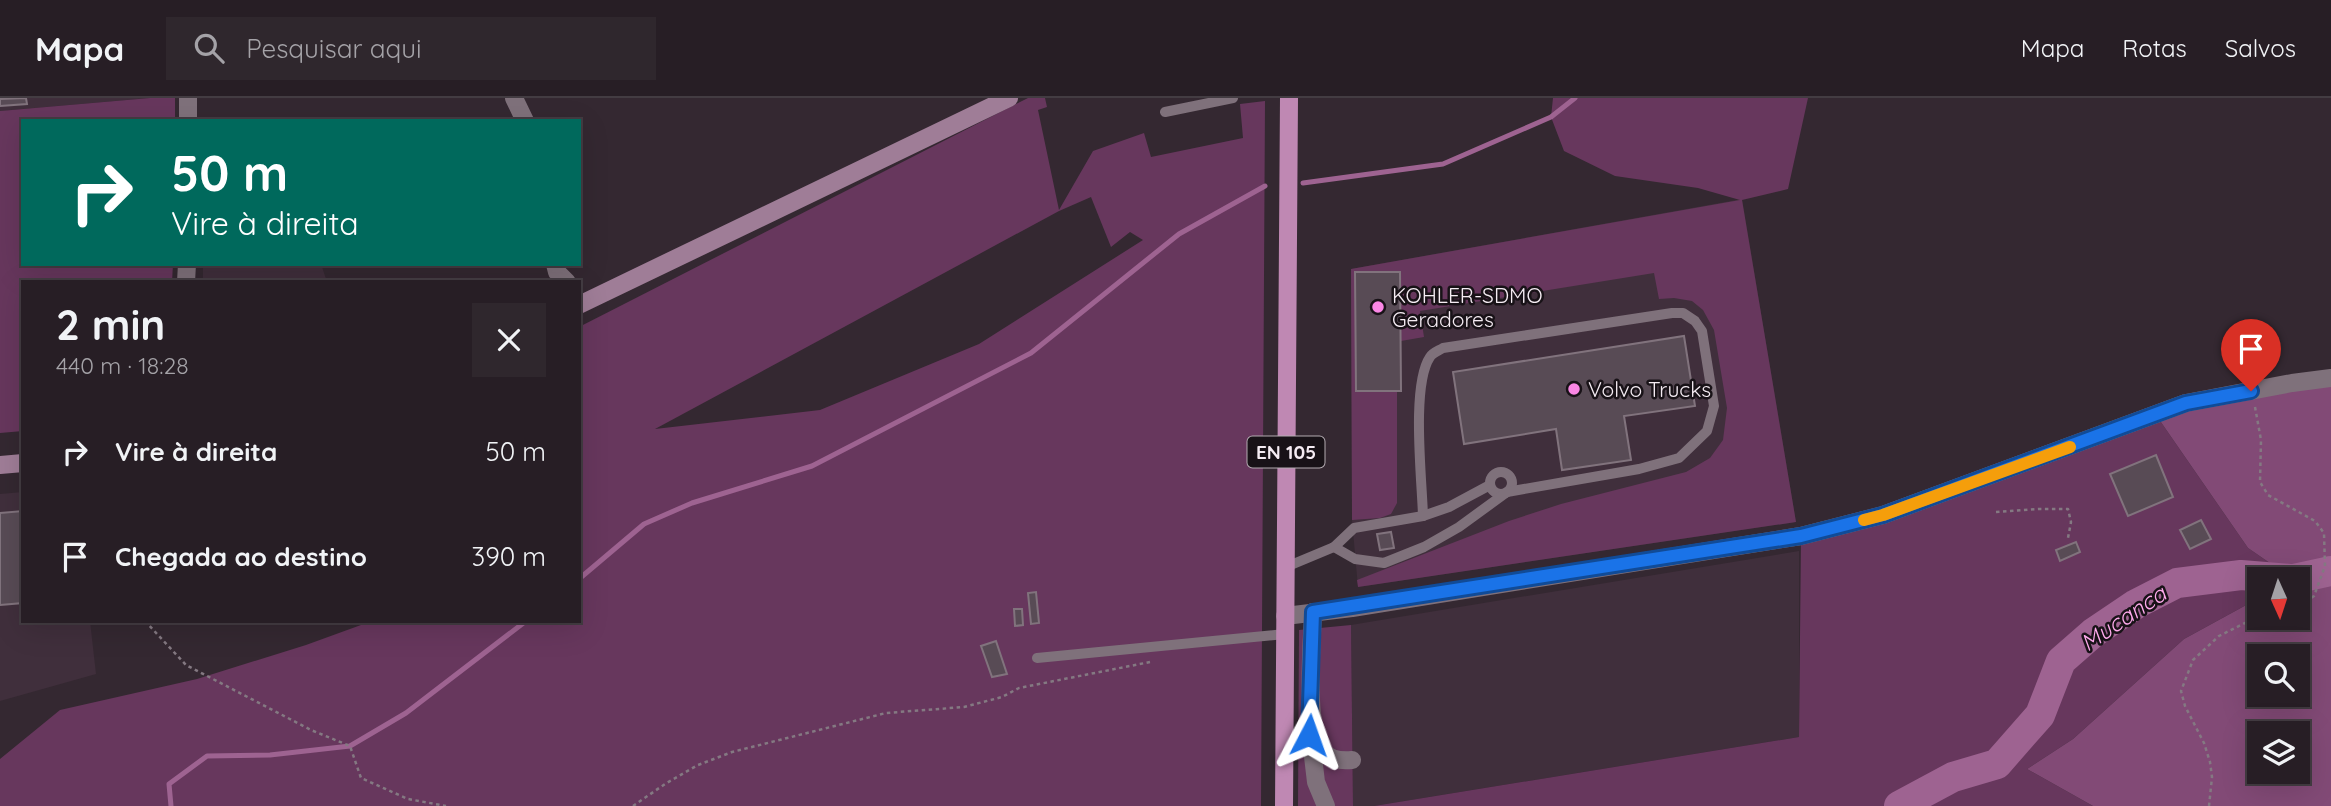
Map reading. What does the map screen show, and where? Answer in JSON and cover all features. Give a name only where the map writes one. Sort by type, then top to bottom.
[{"type":"main road","name":"EN 105","points":[[1284,806],[1289,98]]},
{"type":"street","points":[[188,98],[188,119]]},
{"type":"street","points":[[514,98],[525,119]]},
{"type":"street","points":[[521,98],[526,119]]},
{"type":"street","points":[[582,301],[1009,98]]},
{"type":"street","points":[[1285,625],[1313,612],[1801,536],[1883,515],[2186,403],[2331,378]]},
{"type":"street","points":[[0,466],[21,463]]},
{"type":"street","points":[[1313,612],[1309,735],[1316,782],[1326,806]]},
{"type":"street","points":[[1311,711],[1315,735],[1324,753],[1340,761],[1352,760]]},
{"type":"lane","points":[[1165,112],[1233,98]]},
{"type":"lane","points":[[1423,516],[1419,394],[1423,372],[1430,355],[1443,348],[1672,313],[1683,313],[1695,321],[1702,331],[1714,406],[1707,431],[1679,458],[1639,470],[1507,492],[1496,493],[1490,485]]},
{"type":"lane","points":[[1286,567],[1334,547],[1354,528],[1423,516],[1449,508],[1490,485],[1493,475],[1503,472],[1510,476],[1512,483],[1507,492],[1459,527],[1424,547],[1384,563],[1355,559],[1334,547]]},
{"type":"lane","points":[[1037,658],[1285,625]]},
{"type":"path","points":[[2251,391],[2261,440],[2260,482],[2269,495],[2315,521],[2323,533],[2325,566],[2314,596],[2310,599]]},
{"type":"path","points":[[1996,512],[2068,509],[2071,522],[2068,538]]},
{"type":"path","points":[[2209,806],[2210,762],[2181,691],[2193,660],[2219,636],[2247,622]]},
{"type":"path","points":[[147,623],[186,665],[311,730],[350,746],[361,778],[408,799],[446,806]]},
{"type":"path","points":[[634,806],[698,765],[732,752],[886,713],[964,707],[1002,697],[1019,688],[1154,661]]},
{"type":"shaded area","points":[[0,98],[150,98],[0,111]]},
{"type":"shaded area","points":[[175,98],[175,119],[21,119],[21,266],[173,266],[172,280],[21,280],[21,431],[0,433],[0,111]]},
{"type":"shaded area","points":[[1028,98],[1045,98],[1047,107],[1038,110],[1059,210],[1093,151],[1144,133],[1151,157],[1243,138],[1240,104],[1265,101],[1261,806],[0,806],[0,759],[60,710],[197,679],[366,623],[581,623],[581,326]],"holes":[[[1091,197],[1111,247],[1130,232],[1143,240],[979,344],[820,410],[655,429],[1059,211]]]},
{"type":"shaded area","points":[[1553,98],[1808,98],[1788,189],[1742,200],[1796,522],[1358,587],[1357,580],[1509,521],[1561,504],[1686,472],[1710,458],[1723,440],[1727,408],[1714,330],[1703,310],[1692,301],[1659,299],[1654,273],[1420,311],[1424,337],[1401,341],[1400,272],[1356,272],[1356,391],[1397,391],[1397,503],[1391,514],[1380,518],[1352,520],[1351,269],[1740,200],[1698,188],[1615,176],[1564,151],[1551,117]]},
{"type":"shaded area","points":[[1742,199],[1796,522],[1358,587],[1352,520],[1351,269]]},
{"type":"shaded area","points":[[203,266],[322,266],[326,280],[203,280]]},
{"type":"shaded area","points":[[2331,378],[2331,806],[2093,806],[2027,769],[2073,739],[2184,639],[2247,605],[2247,630],[2310,630],[2310,567],[2276,567],[2248,548],[2156,415]]},
{"type":"shaded area","points":[[2156,415],[2248,548],[2276,567],[2247,567],[2247,605],[2184,639],[2073,739],[2027,769],[2093,806],[1374,806],[1799,737],[1801,536]]},
{"type":"shaded area","points":[[21,492],[21,623],[90,623],[96,674],[0,701],[0,494]]},
{"type":"shaded area","points":[[1799,551],[1799,737],[1374,806],[1353,806],[1351,625]]},
{"type":"shaded area","points":[[1351,625],[1353,806],[1298,806],[1299,630]]},
{"type":"building","points":[[26,98],[27,104],[0,106],[0,99]]},
{"type":"building","name":"KOHLER-SDMO Geradores","points":[[1355,272],[1400,272],[1401,391],[1356,391]]},
{"type":"building","name":"Volvo Trucks","points":[[1684,336],[1695,406],[1624,416],[1631,460],[1562,470],[1556,429],[1464,444],[1453,372]]},
{"type":"building","points":[[2156,455],[2173,497],[2128,516],[2110,474]]},
{"type":"building","points":[[21,511],[21,603],[0,605],[0,513]]},
{"type":"building","points":[[2201,520],[2211,539],[2190,549],[2180,530]]},
{"type":"building","points":[[1391,532],[1394,548],[1380,550],[1377,534]]},
{"type":"building","points":[[2076,542],[2080,552],[2060,561],[2056,550]]},
{"type":"building","points":[[1036,592],[1039,623],[1031,624],[1028,593]]},
{"type":"building","points":[[1014,609],[1022,609],[1023,625],[1015,626]]},
{"type":"building","points":[[996,641],[1007,674],[992,677],[981,646]]},
{"type":"waterway","points":[[1303,183],[1443,164],[1551,117],[1575,98]]},
{"type":"waterway","points":[[581,577],[644,524],[692,503],[812,466],[1031,353],[1179,234],[1265,186]]},
{"type":"waterway","name":"Mucanca","points":[[2310,576],[2331,571]]},
{"type":"waterway","name":"Mucanca","points":[[1899,806],[1953,777],[1997,764],[2040,715],[2061,661],[2093,633],[2136,604],[2177,583],[2247,575]]},
{"type":"waterway","points":[[171,806],[169,784],[207,756],[270,755],[350,746],[406,713],[523,623]]},
{"type":"slow traffic","points":[[1864,520],[2070,447]]},
{"type":"place","name":"KOHLER-SDMO Geradores","points":[[1378,307]]},
{"type":"place","name":"Volvo Trucks","points":[[1574,389]]},
{"type":"route","points":[[1309,735],[1313,612],[1801,536],[1883,515],[2186,403],[2251,391]]}]
